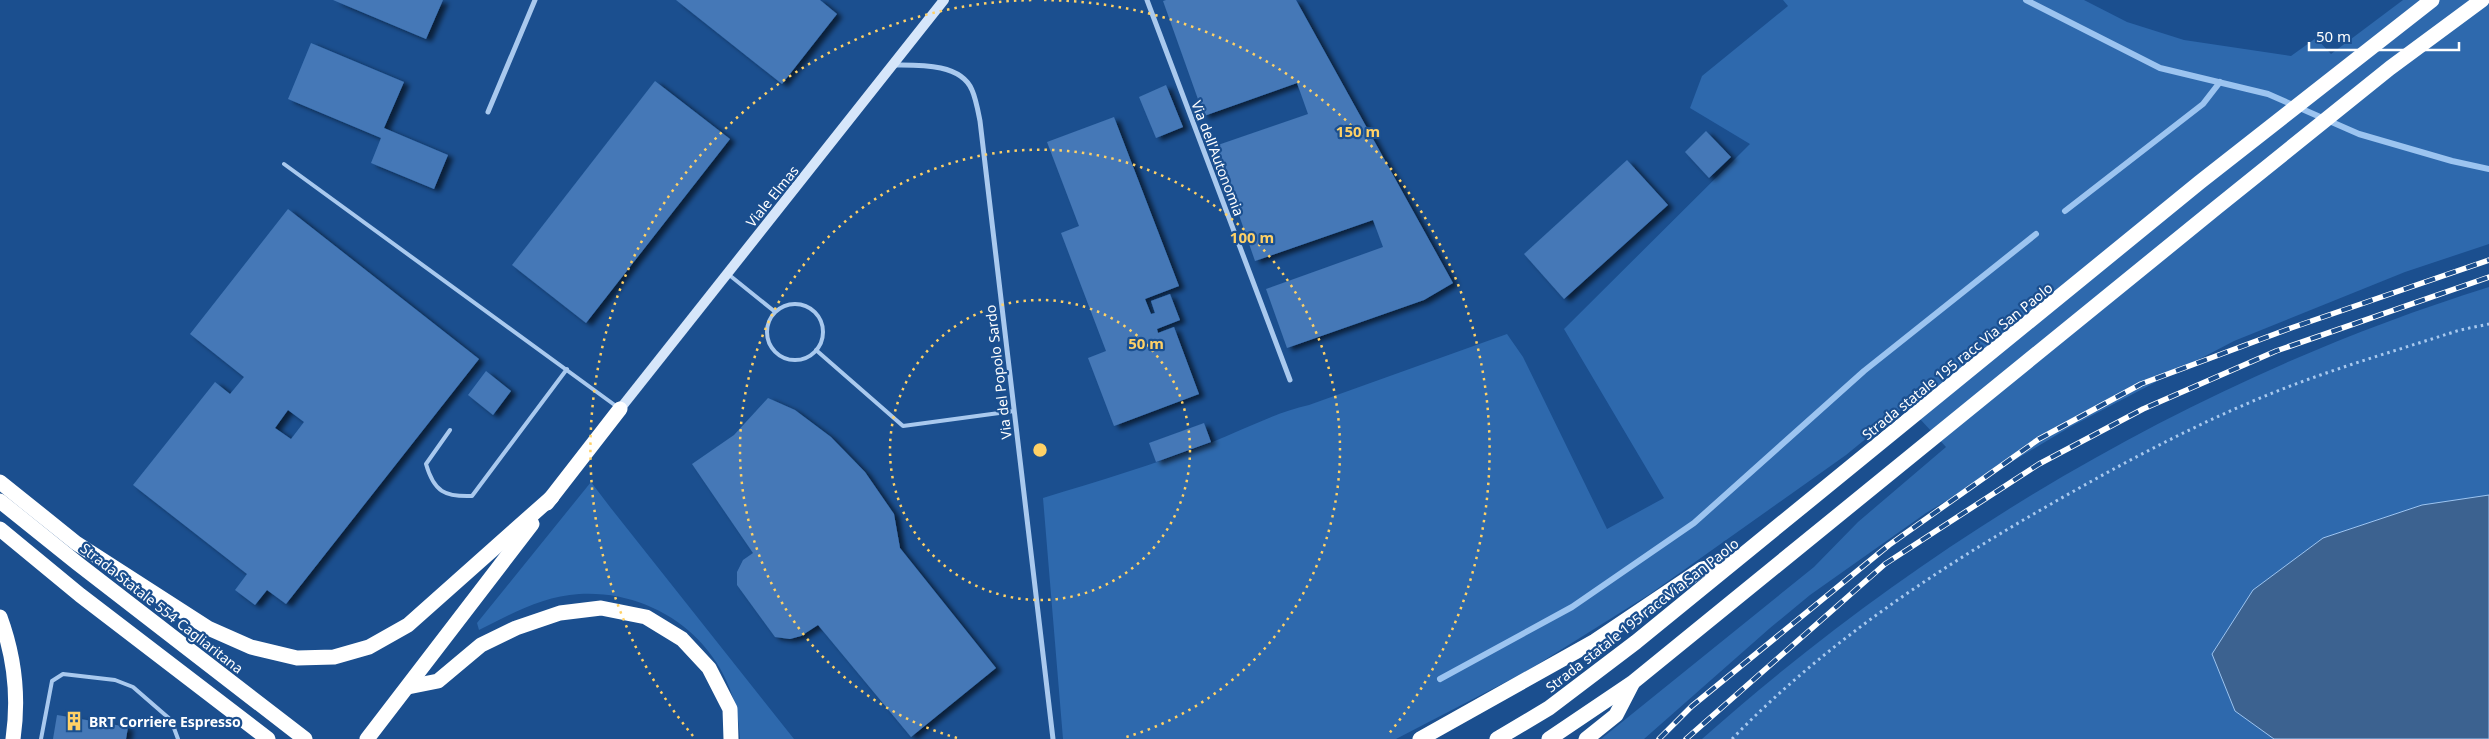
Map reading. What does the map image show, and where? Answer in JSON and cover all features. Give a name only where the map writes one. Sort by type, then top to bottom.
[{"type":"highway","name":"Strada statale 195 racc Via San Paolo","points":[[1497,739],[1549,708],[1738,560],[2200,182],[2432,0]]},
{"type":"highway","points":[[1549,739],[1632,683],[2390,68],[2482,0]]},
{"type":"highway","points":[[367,739],[620,409]]},
{"type":"highway","points":[[0,482],[76,543],[208,628],[251,647],[297,658],[334,657],[369,647],[408,625],[552,497]]},
{"type":"highway","name":"Strada Statale 554 Cagliaritana","points":[[0,500],[77,563],[305,739]]},
{"type":"highway","points":[[0,529],[268,739]]},
{"type":"highway","points":[[1420,739],[1595,641],[1702,569],[1738,560]]},
{"type":"highway","points":[[408,687],[438,680],[481,645],[516,628],[560,613],[600,608],[646,617],[682,639],[710,668],[718,684],[730,709],[731,739]]},
{"type":"highway","points":[[0,617],[8,638],[15,685],[13,739]]},
{"type":"highway","points":[[1586,739],[1616,716],[1632,683]]},
{"type":"main road","name":"Viale Elmas","points":[[620,409],[944,0]]},
{"type":"street","points":[[488,112],[534,0]]},
{"type":"street","name":"Via dell'Autonomia","points":[[1147,0],[1290,380]]},
{"type":"street","name":"Via del Popolo Sardo","points":[[894,65],[931,66],[952,72],[966,79],[973,90],[980,120],[1053,739]]},
{"type":"lane","points":[[284,164],[620,409]]},
{"type":"lane","points":[[728,274],[774,311]]},
{"type":"lane","points":[[792,303],[810,308],[817,314],[823,333],[821,342],[816,350],[809,356],[791,360],[775,352],[766,336],[766,327],[774,311],[792,303]]},
{"type":"lane","points":[[816,350],[903,426],[1014,411]]},
{"type":"lane","points":[[450,430],[426,464],[429,474],[439,490],[452,496],[472,496],[566,369]]},
{"type":"lane","points":[[41,739],[52,681],[64,674],[116,680],[133,687],[171,720],[178,739]]},
{"type":"path","points":[[1732,739],[1767,702],[1845,636],[1907,593],[1994,537],[2094,479],[2157,445],[2276,391],[2460,330],[2489,324]]},
{"type":"shaded area","points":[[1783,0],[2084,0],[2127,22],[2184,40],[2291,56],[2316,38],[2331,54],[2403,0],[2489,0],[2489,244],[2405,272],[2234,341],[2070,427],[1926,513],[1810,595],[1644,739],[1601,739],[1814,567],[1858,522],[1946,447],[1907,405],[1846,455],[1650,594],[1527,671],[1396,739],[1063,739],[1043,498],[1169,458],[1283,412],[1309,405],[1507,334],[1523,357],[1607,529],[1664,498],[1564,329],[1750,144],[1690,108],[1702,76],[1788,6]]},
{"type":"shaded area","points":[[2489,287],[2489,739],[1702,739],[1789,665],[1880,596],[1974,531],[2072,471],[2172,417],[2275,368],[2381,324]]},
{"type":"shaded area","points":[[591,482],[794,739],[740,739],[736,708],[726,679],[711,654],[691,632],[667,615],[640,602],[610,595],[566,595],[540,602],[479,630],[477,623]]},
{"type":"shaded area","points":[[2489,495],[2489,739],[2274,739],[2235,711],[2212,654],[2253,590],[2323,538],[2422,505]]},
{"type":"building","points":[[333,0],[443,0],[426,39]]},
{"type":"building","points":[[676,0],[820,0],[837,14],[782,84]]},
{"type":"building","points":[[1296,0],[1453,283],[1424,300],[1287,348],[1266,289],[1383,247],[1373,220],[1255,261],[1215,146],[1308,114],[1297,83],[1204,116],[1163,1]]},
{"type":"building","points":[[311,43],[404,82],[384,128],[448,155],[434,189],[371,163],[381,138],[288,99]]},
{"type":"building","points":[[655,81],[730,139],[586,323],[512,265]]},
{"type":"building","points":[[1166,85],[1183,127],[1156,138],[1139,97]]},
{"type":"building","points":[[1114,117],[1179,286],[1145,299],[1151,314],[1155,313],[1151,301],[1170,294],[1180,320],[1157,329],[1158,333],[1174,327],[1199,394],[1114,426],[1088,358],[1106,351],[1061,233],[1079,226],[1047,142]]},
{"type":"building","points":[[1706,131],[1731,157],[1709,178],[1685,152]]},
{"type":"building","points":[[1627,160],[1668,205],[1564,299],[1524,254]]},
{"type":"building","points":[[288,209],[479,359],[286,604],[267,590],[255,605],[235,590],[247,574],[133,485],[215,382],[230,394],[244,377],[190,334]],"holes":[[[288,410],[304,422],[291,439],[275,428]]]},
{"type":"building","points":[[486,371],[511,391],[493,415],[468,395]]},
{"type":"building","points":[[768,398],[795,410],[831,437],[865,472],[894,514],[900,548],[996,668],[911,737],[818,625],[801,636],[790,639],[775,637],[737,585],[737,572],[743,560],[753,553],[692,464],[734,435]]},
{"type":"building","points":[[1204,423],[1211,442],[1156,462],[1149,443]]},
{"type":"building","name":"BRT Corriere Espresso","points":[[57,715],[128,727],[126,739],[53,739]]},
{"type":"waterway","points":[[2026,0],[2160,68],[2268,94],[2359,134],[2452,161],[2489,169]]},
{"type":"waterway","points":[[2065,211],[2203,104],[2220,82]]},
{"type":"waterway","points":[[1440,679],[1572,607],[1694,523],[1864,371],[2036,234]]},
{"type":"railway","points":[[1659,739],[1692,706],[1889,545],[2039,439],[2141,384],[2291,328],[2489,260]]},
{"type":"railway","points":[[1686,739],[1885,564],[2039,464],[2143,409],[2276,351],[2489,277]]},
{"type":"place","name":"BRT Corriere Espresso","points":[[74,721]]}]
